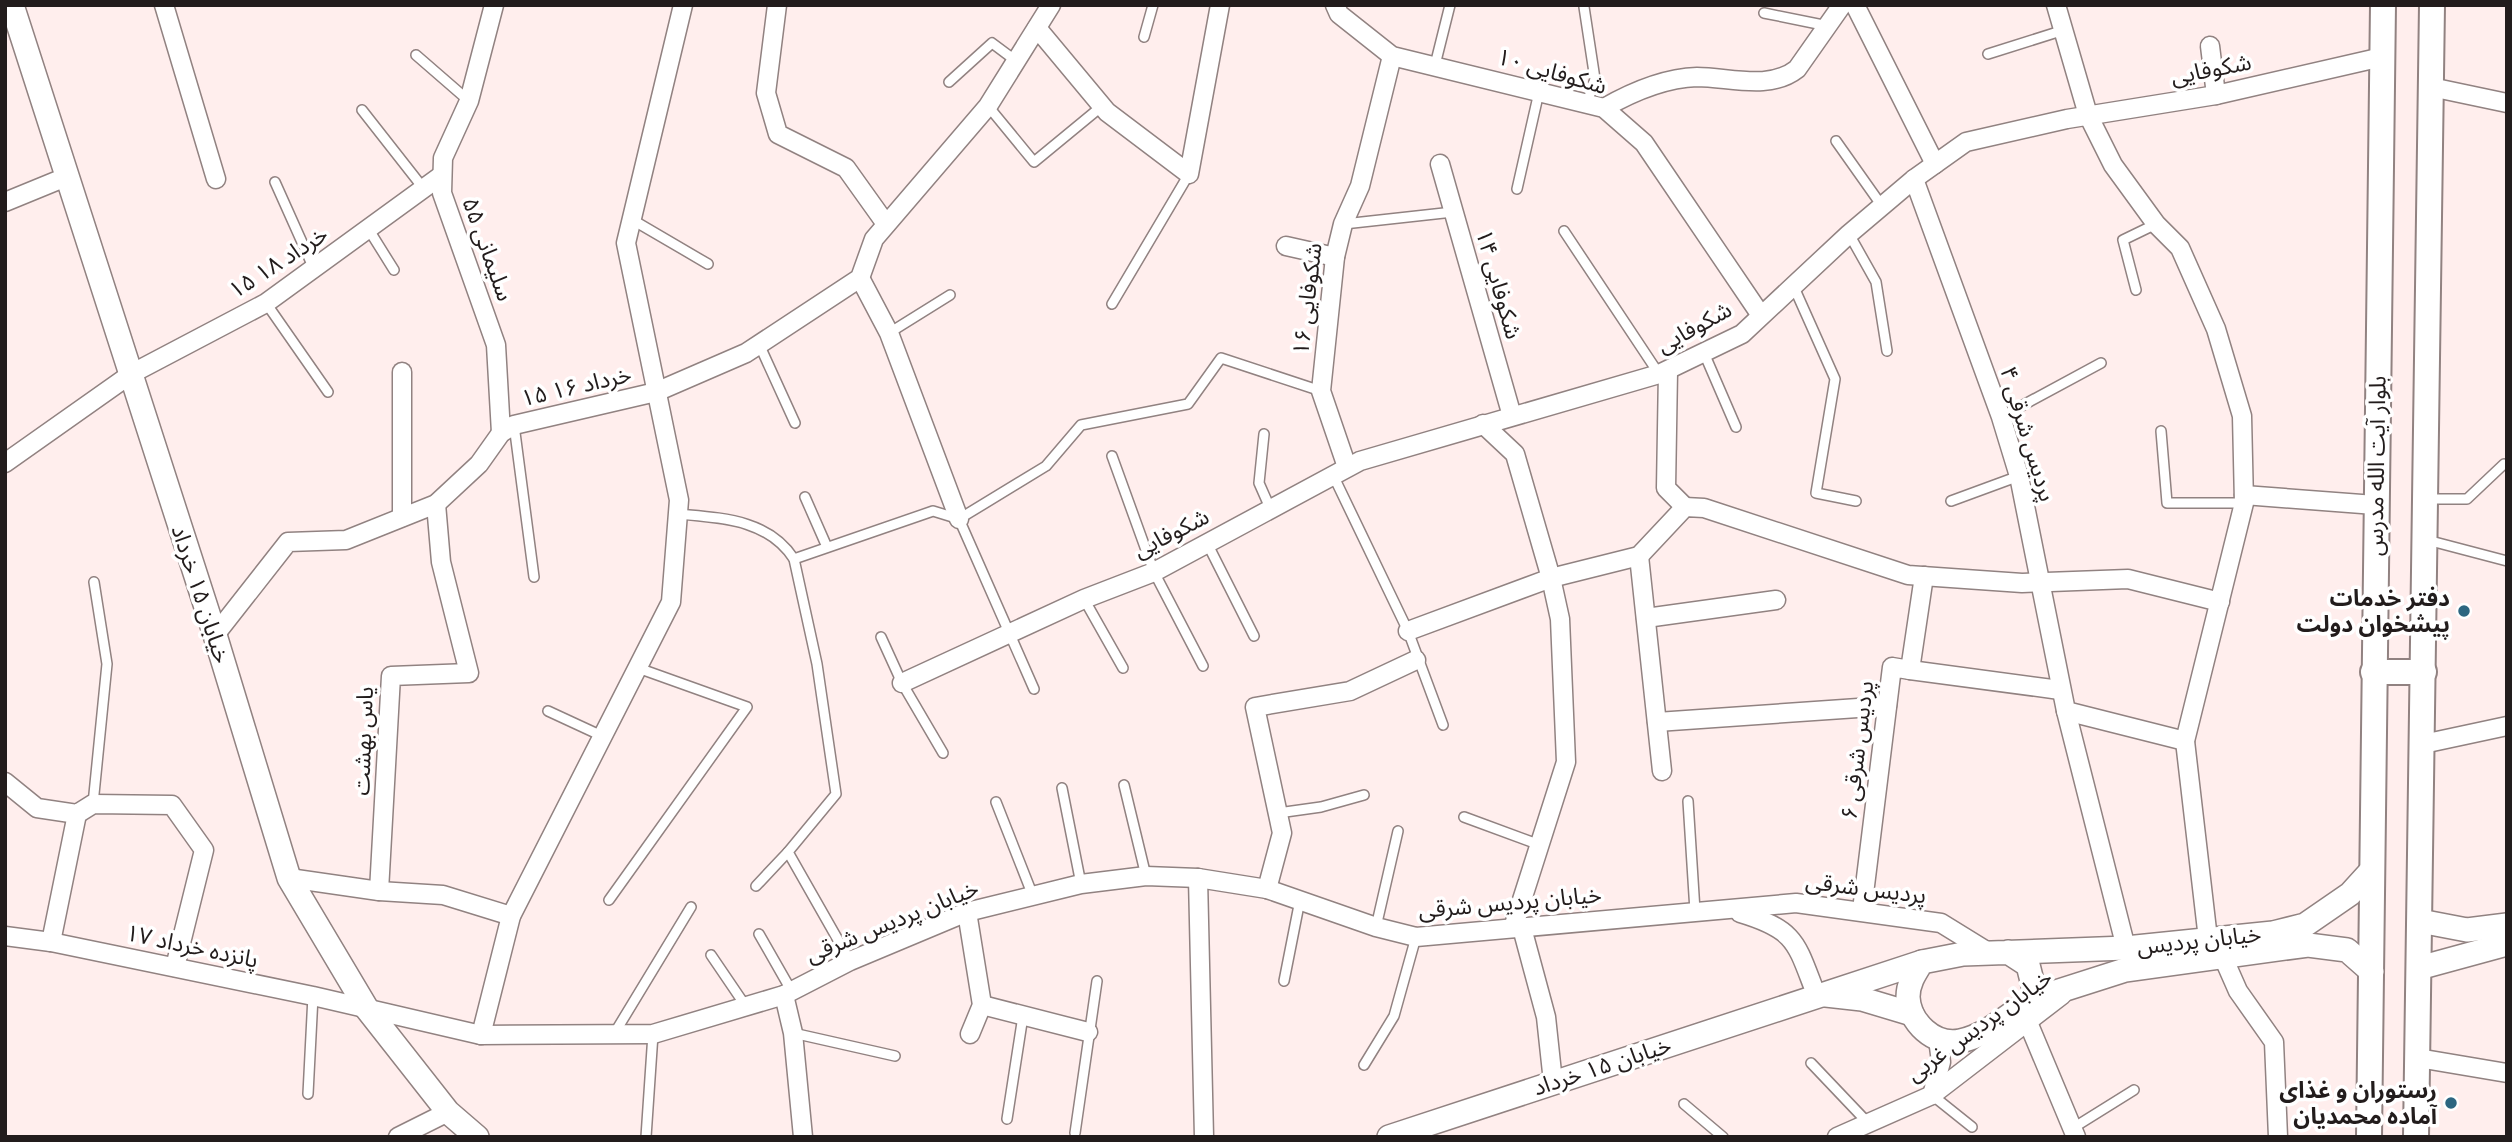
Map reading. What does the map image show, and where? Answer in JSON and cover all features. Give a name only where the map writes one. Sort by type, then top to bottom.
[{"type":"main road","name":"بلوار آیت الله مدرس","points":[[2370,1137],[2370,872],[2383,5]]},
{"type":"main road","points":[[2416,1137],[2432,5]]},
{"type":"main road","points":[[2373,672],[2424,672]]},
{"type":"street","name":"خیابان ۱۵ خرداد","points":[[12,5],[215,635],[289,878],[367,1009],[448,1112],[477,1137]]},
{"type":"street","points":[[164,5],[216,179]]},
{"type":"street","name":"سلیمانی ۵۵","points":[[494,5],[469,101],[443,158],[442,193],[496,345],[508,429]]},
{"type":"street","points":[[481,1035],[511,916],[671,602],[679,500],[626,243],[683,5]]},
{"type":"street","points":[[777,5],[766,93],[778,134],[846,168],[886,224]]},
{"type":"street","points":[[959,519],[889,333],[860,278],[874,239],[988,106],[1051,5]]},
{"type":"street","points":[[1037,28],[1102,106],[1188,174],[1220,5]]},
{"type":"street","name":"شکوفایی ۱۰","points":[[1335,5],[1339,14],[1392,57],[1435,65],[1596,106],[1644,143],[1760,314]]},
{"type":"street","points":[[1596,106],[1629,93],[1694,77],[1764,81],[1787,77],[1797,69],[1842,5]]},
{"type":"street","points":[[1855,5],[1935,164]]},
{"type":"street","points":[[2056,5],[2088,116],[2113,165],[2156,224],[2180,248],[2216,329],[2242,416],[2244,499],[2185,741],[2215,948],[2238,991],[2274,1042],[2278,1137]]},
{"type":"street","points":[[2210,46],[2216,95]]},
{"type":"street","name":"شکوفایی ۱۶","points":[[1340,471],[1321,391],[1335,257],[1343,224],[1360,186],[1392,57]]},
{"type":"street","name":"شکوفایی","points":[[902,683],[1084,599],[1154,572],[1340,471],[1483,424],[1663,373],[1704,354],[1742,334],[1760,314],[1849,234],[1914,179],[1966,142],[2088,116],[2216,95],[2382,57]]},
{"type":"street","points":[[2431,87],[2507,103]]},
{"type":"street","name":"شکوفایی ۱۴","points":[[1440,164],[1512,416]]},
{"type":"street","name":"۱۵ خرداد ۱۸","points":[[5,463],[131,374],[267,303],[442,176]]},
{"type":"street","points":[[5,202],[66,177]]},
{"type":"street","name":"پردیس شرقی ۴","points":[[1914,179],[2001,417],[2019,476],[2042,583],[2060,690],[2126,948]]},
{"type":"street","points":[[1286,246],[1335,257]]},
{"type":"street","name":"۱۵ خرداد ۱۶","points":[[215,635],[288,542],[346,540],[436,504],[479,464],[508,429],[656,392],[759,344],[860,278]]},
{"type":"street","points":[[402,372],[402,517]]},
{"type":"street","points":[[1663,373],[1666,488],[1685,507],[1704,508],[1908,575],[2042,583],[2128,579],[2220,602]]},
{"type":"street","points":[[1483,424],[1515,454],[1551,578],[1560,619],[1566,762],[1539,845],[1518,928],[1546,1017],[1553,1082]]},
{"type":"street","points":[[2244,499],[2375,505]]},
{"type":"street","name":"یاس بهشت","points":[[379,891],[391,676],[470,673],[441,562],[436,504]]},
{"type":"street","points":[[1408,631],[1551,578],[1639,556],[1685,507]]},
{"type":"street","points":[[1639,556],[1662,771]]},
{"type":"street","name":"پردیس شرقی ۶","points":[[1862,910],[1892,667],[1910,670],[1924,576]]},
{"type":"street","points":[[1646,618],[1776,600]]},
{"type":"street","points":[[1267,888],[1282,833],[1255,707],[1350,691],[1416,660]]},
{"type":"street","points":[[1910,670],[2060,690]]},
{"type":"street","points":[[1657,722],[1887,706]]},
{"type":"street","points":[[2066,711],[2185,741]]},
{"type":"street","points":[[2423,744],[2507,726]]},
{"type":"street","points":[[5,782],[37,808],[76,814],[93,804],[172,805],[204,850],[175,967]]},
{"type":"street","points":[[51,942],[76,814]]},
{"type":"street","name":"خیابان پردیس","points":[[2029,1010],[2074,986],[2125,970],[2305,925],[2350,894],[2370,872]]},
{"type":"street","name":"خیابان پردیس شرقی","points":[[367,1009],[481,1035],[653,1034],[747,1007],[788,992],[850,961],[967,912],[1082,884],[1146,876],[1198,878],[1267,888],[1376,927],[1416,937],[1730,910]]},
{"type":"street","points":[[289,878],[379,891],[443,895],[511,916]]},
{"type":"street","points":[[1198,878],[1204,1137]]},
{"type":"street","name":"پردیس شرقی","points":[[1730,910],[1796,903],[1862,910],[1941,923],[1998,952]]},
{"type":"street","points":[[1730,910],[1779,929],[1798,945],[1816,994],[1862,999],[1912,1014]]},
{"type":"street","points":[[967,912],[982,1005],[970,1034]]},
{"type":"street","points":[[2420,921],[2467,930],[2507,925]]},
{"type":"street","name":"پانزده خرداد ۱۷","points":[[5,936],[51,942],[175,967],[367,1009]]},
{"type":"street","points":[[2419,968],[2507,944]]},
{"type":"street","name":"خیابان پردیس","points":[[1998,952],[2308,945],[2347,950],[2372,972]]},
{"type":"street","points":[[2029,1010],[1975,1037],[1956,1042],[1938,1039],[1922,1029],[1912,1014],[1908,996],[1912,977],[1922,962],[1998,952],[2028,965],[2035,989],[2029,1010],[2074,1132]]},
{"type":"street","name":"خیابان ۱۵ خرداد","points":[[1389,1137],[1816,994],[1922,962]]},
{"type":"street","points":[[788,992],[803,1137]]},
{"type":"street","points":[[982,1005],[1088,1032]]},
{"type":"street","name":"خیابان پردیس غربی","points":[[1837,1137],[1866,1129],[1931,1095],[2029,1010]]},
{"type":"street","points":[[1931,1095],[1941,1062],[1938,1039]]},
{"type":"street","points":[[2418,1058],[2507,1073]]},
{"type":"street","points":[[401,1136],[448,1112]]},
{"type":"lane","points":[[1144,37],[1153,5]]},
{"type":"lane","points":[[1435,65],[1450,5]]},
{"type":"lane","points":[[1584,6],[1595,79],[1596,106]]},
{"type":"lane","points":[[1764,13],[1828,26]]},
{"type":"lane","points":[[1988,54],[2064,30]]},
{"type":"lane","points":[[949,82],[992,43],[1016,61]]},
{"type":"lane","points":[[416,55],[469,101]]},
{"type":"lane","points":[[1517,189],[1539,92]]},
{"type":"lane","points":[[988,106],[1034,162],[1102,106]]},
{"type":"lane","points":[[362,110],[424,189]]},
{"type":"lane","points":[[1836,141],[1882,206]]},
{"type":"lane","points":[[1112,304],[1188,174]]},
{"type":"lane","points":[[275,182],[314,271]]},
{"type":"lane","points":[[1343,224],[1453,212]]},
{"type":"lane","points":[[631,219],[708,264]]},
{"type":"lane","points":[[2136,290],[2123,240],[2156,224]]},
{"type":"lane","points":[[369,230],[394,270]]},
{"type":"lane","points":[[1564,231],[1663,373]]},
{"type":"lane","points":[[1849,234],[1876,282],[1887,351]]},
{"type":"lane","points":[[1793,285],[1835,379],[1816,493],[1856,501]]},
{"type":"lane","points":[[889,333],[950,295]]},
{"type":"lane","points":[[267,303],[328,392]]},
{"type":"lane","points":[[759,344],[795,423]]},
{"type":"lane","points":[[1704,354],[1736,427]]},
{"type":"lane","points":[[794,559],[933,511],[959,519],[1046,466],[1082,425],[1188,404],[1221,358],[1321,391]]},
{"type":"lane","points":[[2001,417],[2102,363]]},
{"type":"lane","points":[[508,429],[534,577]]},
{"type":"lane","points":[[2161,431],[2167,503],[2244,499]]},
{"type":"lane","points":[[1264,434],[1259,483],[1270,508]]},
{"type":"lane","points":[[1112,456],[1154,572],[1203,666]]},
{"type":"lane","points":[[2426,499],[2467,499],[2504,464]]},
{"type":"lane","points":[[1340,471],[1408,631],[1416,660],[1443,725]]},
{"type":"lane","points":[[1951,500],[2019,476]]},
{"type":"lane","points":[[804,497],[827,547]]},
{"type":"lane","points":[[679,514],[743,520],[787,548],[794,559],[817,664],[836,793],[756,886]]},
{"type":"lane","points":[[959,519],[1034,689]]},
{"type":"lane","points":[[2426,540],[2507,561]]},
{"type":"lane","points":[[1207,543],[1254,636]]},
{"type":"lane","points":[[93,804],[107,664],[94,582]]},
{"type":"lane","points":[[1084,599],[1122,668]]},
{"type":"lane","points":[[881,637],[902,683],[943,753]]},
{"type":"lane","points":[[609,900],[747,707],[638,668]]},
{"type":"lane","points":[[548,711],[602,736]]},
{"type":"lane","points":[[1124,785],[1146,876]]},
{"type":"lane","points":[[1062,788],[1082,884]]},
{"type":"lane","points":[[1278,813],[1321,807],[1364,795]]},
{"type":"lane","points":[[1688,801],[1695,911]]},
{"type":"lane","points":[[996,802],[1033,896]]},
{"type":"lane","points":[[1464,817],[1539,845]]},
{"type":"lane","points":[[1376,927],[1398,831]]},
{"type":"lane","points":[[788,852],[850,961]]},
{"type":"lane","points":[[1284,981],[1300,898]]},
{"type":"lane","points":[[614,1034],[691,907]]},
{"type":"lane","points":[[759,934],[788,992]]},
{"type":"lane","points":[[1364,1065],[1394,1016],[1416,937]]},
{"type":"lane","points":[[711,955],[747,1007]]},
{"type":"lane","points":[[1075,1133],[1097,981]]},
{"type":"lane","points":[[308,1094],[313,996]]},
{"type":"lane","points":[[1007,1119],[1023,1016]]},
{"type":"lane","points":[[793,1033],[894,1056]]},
{"type":"lane","points":[[646,1137],[653,1034]]},
{"type":"lane","points":[[1811,1063],[1866,1129]]},
{"type":"lane","points":[[2074,1132],[2134,1090]]},
{"type":"lane","points":[[1931,1095],[1972,1127]]},
{"type":"lane","points":[[1684,1104],[1723,1137]]},
{"type":"place","name":"دفتر خدمات پیشخوان دولت","points":[[2464,611]]},
{"type":"place","name":"رستوران و غذای آماده محمدیان","points":[[2451,1103]]}]
